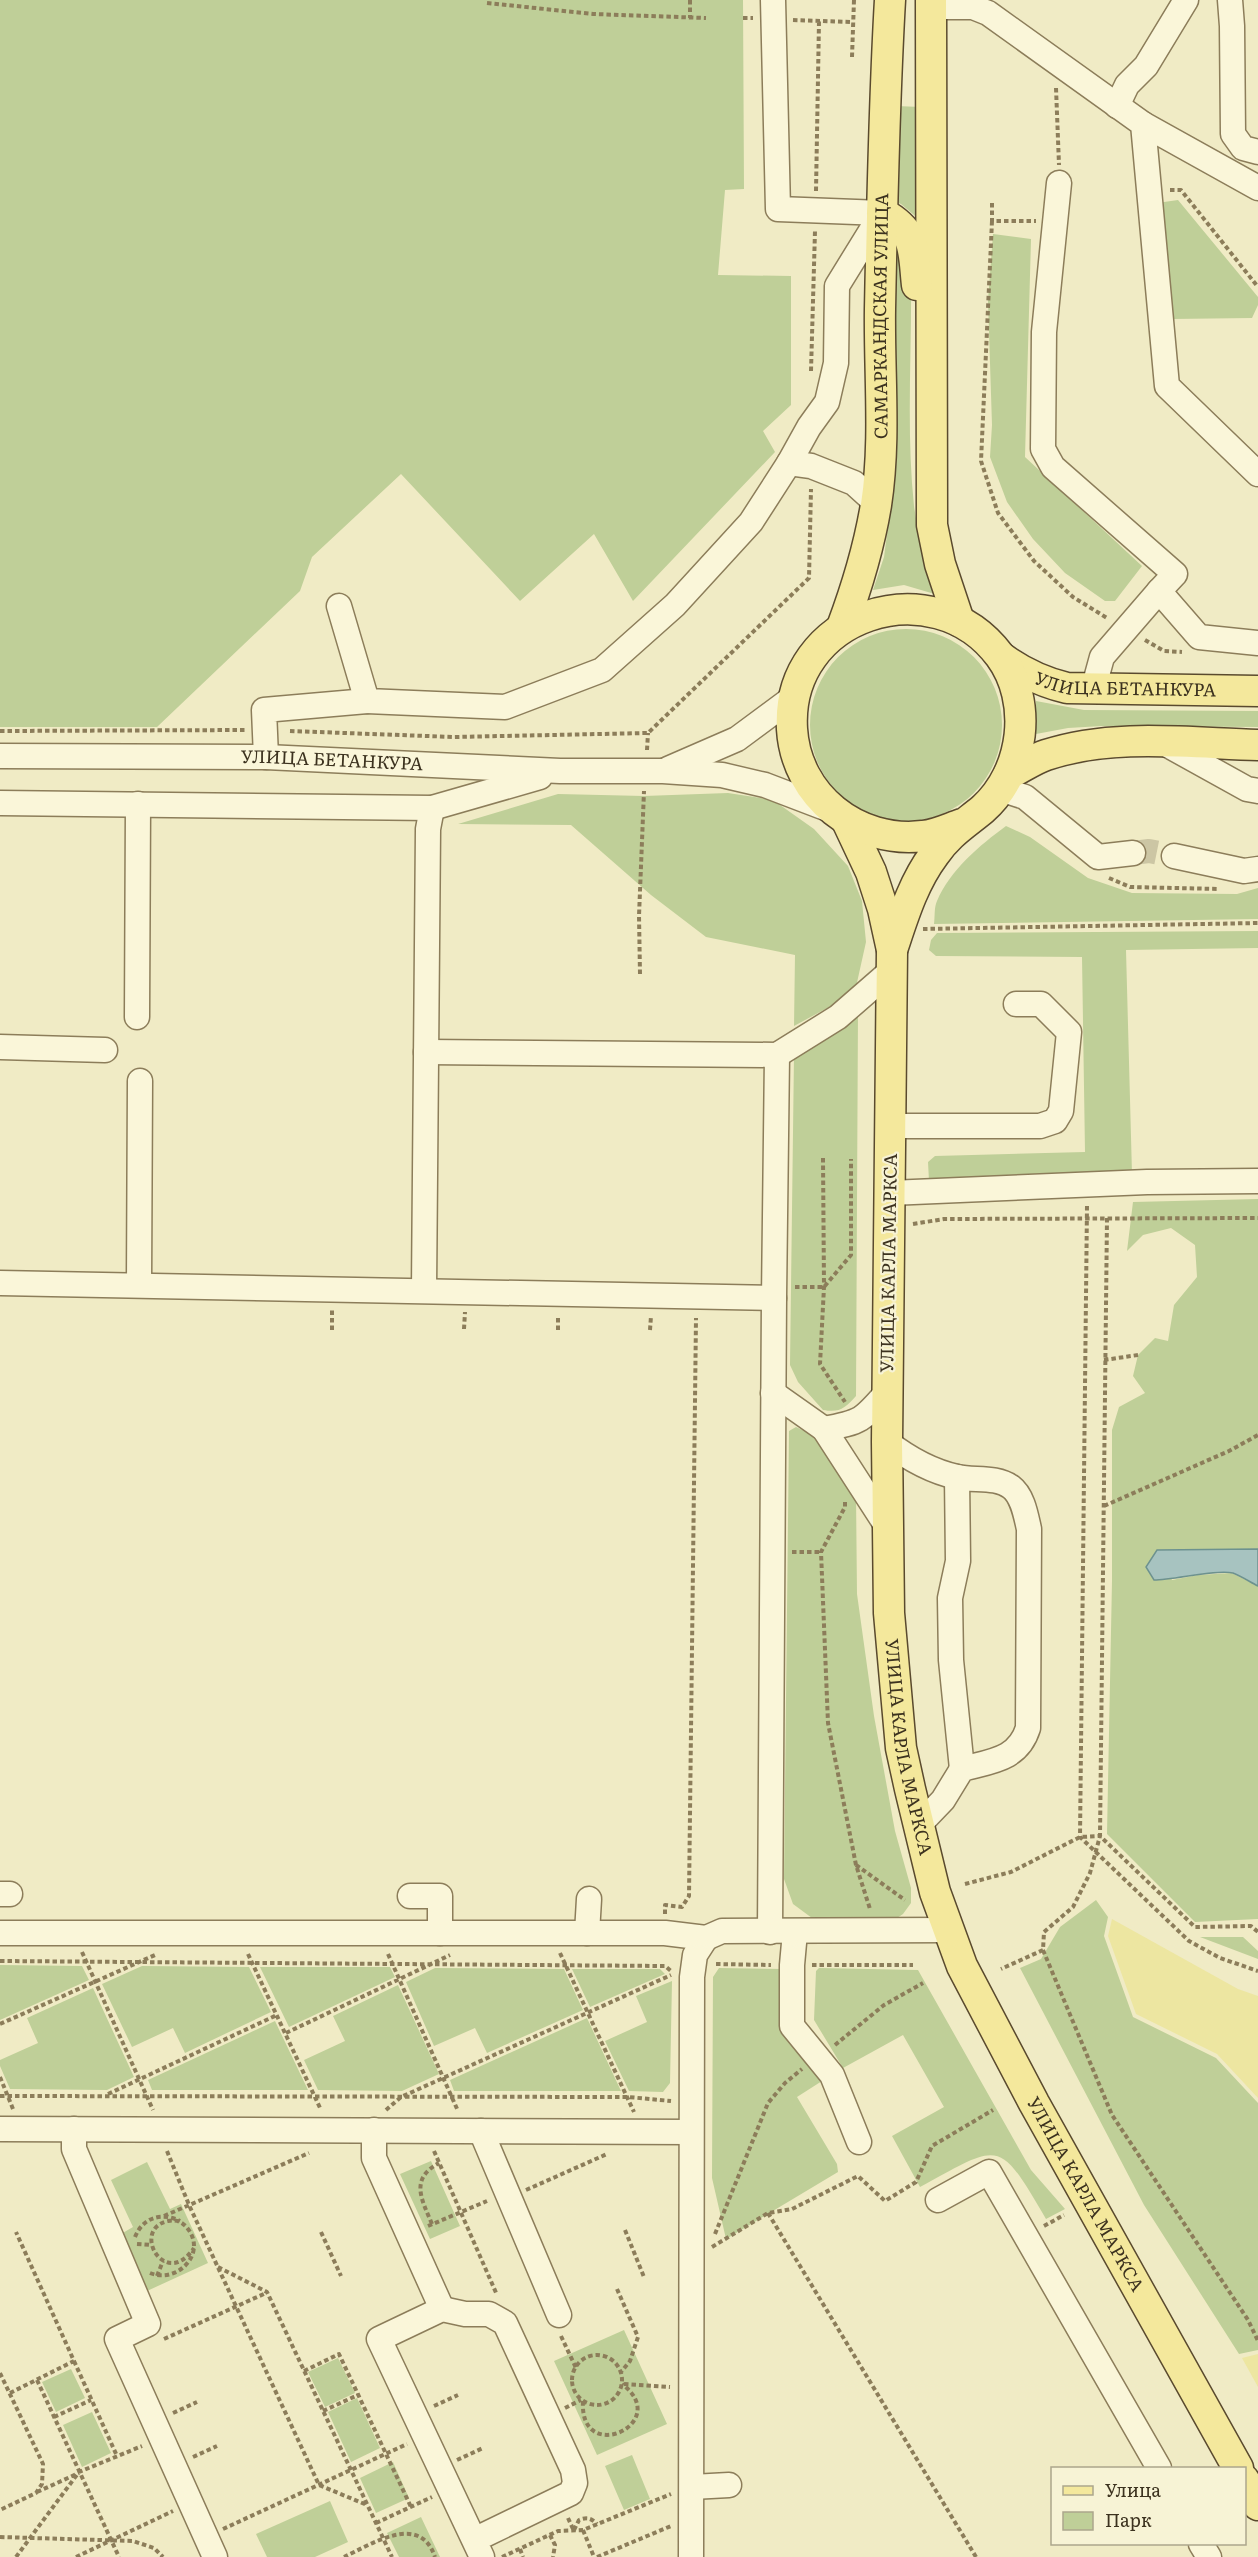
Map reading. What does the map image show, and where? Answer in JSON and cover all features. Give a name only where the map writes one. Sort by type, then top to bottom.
[{"type":"main road","name":"САМАРКАНДСКАЯ УЛИЦА","points":[[842,627],[859,581],[876,503],[881,433],[879,347],[883,118],[890,0]]},
{"type":"main road","points":[[945,3],[931,330],[932,525],[940,564],[959,621]]},
{"type":"main road","points":[[882,213],[900,223],[909,237],[914,254],[920,308],[931,330]]},
{"type":"main road","points":[[892,960],[871,872],[840,816],[812,788],[798,759],[792,728],[795,696],[810,662],[821,646],[842,627],[870,614],[900,608],[931,610],[959,621],[982,636],[1000,657],[1015,684],[1021,714],[1019,745],[1005,782]]},
{"type":"main road","name":"УЛИЦА БЕТАНКУРА","points":[[1000,657],[1021,672],[1044,682],[1067,688],[1258,691]]},
{"type":"main road","points":[[892,960],[907,906],[934,854],[962,824],[983,808],[1005,782],[1044,755],[1084,745],[1164,743],[1258,745]]},
{"type":"main road","points":[[840,816],[884,836],[924,836],[962,824]]},
{"type":"main road","name":"УЛИЦА КАРЛА МАРКСА","points":[[892,960],[887,1442],[889,1613],[901,1748],[935,1892],[962,1966],[1034,2103],[1237,2467]]},
{"type":"main road","points":[[1246,2483],[1258,2505]]},
{"type":"street","points":[[266,757],[264,710],[367,701],[505,707],[602,670],[675,605],[800,465],[809,427],[827,402],[836,363],[837,286],[882,213],[778,209],[773,0]]},
{"type":"street","points":[[1117,106],[1127,85],[1146,66],[1186,0]]},
{"type":"street","points":[[1230,0],[1233,134],[1243,148],[1258,152]]},
{"type":"street","points":[[945,3],[973,7],[988,13],[1143,124],[1258,188]]},
{"type":"street","points":[[1143,124],[1167,386],[1258,474]]},
{"type":"street","points":[[1059,183],[1044,332],[1043,449],[1053,467],[1175,574],[1102,657],[1093,690]]},
{"type":"street","points":[[800,465],[854,483],[876,503]]},
{"type":"street","points":[[1159,591],[1199,637],[1258,643]]},
{"type":"street","points":[[339,606],[367,701]]},
{"type":"street","name":"УЛИЦА БЕТАНКУРА","points":[[654,771],[737,739],[795,696]]},
{"type":"street","points":[[1164,743],[1247,789],[1258,791]]},
{"type":"street","name":"УЛИЦА БЕТАНКУРА","points":[[0,756],[266,757],[560,771],[654,771],[722,775],[765,785],[840,816]]},
{"type":"street","points":[[0,803],[432,808],[560,771]]},
{"type":"street","points":[[1005,782],[1098,857],[1132,853]]},
{"type":"street","points":[[137,1017],[138,804]]},
{"type":"street","points":[[424,1290],[428,829],[432,808]]},
{"type":"street","points":[[1174,856],[1244,871],[1258,869]]},
{"type":"street","points":[[426,1052],[777,1055],[838,1017],[892,960]]},
{"type":"street","points":[[891,1126],[1040,1126],[1055,1121],[1061,1111],[1068,1032],[1041,1004],[1016,1004]]},
{"type":"street","points":[[0,1047],[105,1050]]},
{"type":"street","points":[[771,1932],[773,1393],[779,1292],[777,1055]]},
{"type":"street","points":[[139,1284],[140,1081]]},
{"type":"street","points":[[890,1193],[1258,1181]]},
{"type":"street","points":[[0,1283],[697,1297],[779,1292]]},
{"type":"street","points":[[835,1427],[866,1416],[888,1391]]},
{"type":"street","points":[[773,1393],[835,1427],[848,1466],[888,1528]]},
{"type":"street","points":[[887,1442],[915,1464],[957,1477],[994,1480],[1012,1487],[1024,1507],[1029,1529],[1028,1728],[1024,1740],[1016,1750],[1000,1758],[962,1769]]},
{"type":"street","points":[[919,1825],[943,1800],[962,1769],[951,1660],[950,1598],[958,1561],[957,1477]]},
{"type":"street","points":[[410,1896],[440,1896],[440,1933]]},
{"type":"street","points":[[587,1933],[589,1899]]},
{"type":"street","points":[[0,1933],[665,1933],[706,1938],[722,1931],[947,1930]]},
{"type":"street","points":[[795,1932],[792,1965],[792,2026],[832,2075],[860,2142]]},
{"type":"street","points":[[692,2557],[683,2490],[692,1977],[695,1955],[706,1938]]},
{"type":"street","points":[[10,2129],[159,2130],[323,2140],[368,2131],[691,2132]]},
{"type":"street","points":[[74,2129],[74,2149],[148,2324],[117,2339],[211,2547]]},
{"type":"street","points":[[368,2131],[374,2158],[442,2308]]},
{"type":"street","points":[[473,2131],[508,2195],[559,2315]]},
{"type":"street","points":[[938,2200],[989,2172],[1158,2467]]},
{"type":"street","points":[[442,2308],[465,2314],[489,2314],[505,2323],[573,2470],[575,2483],[570,2493],[478,2549],[424,2436],[379,2339],[442,2308]]},
{"type":"street","points":[[683,2490],[729,2486]]},
{"type":"path","points":[[690,0],[690,18]]},
{"type":"path","points":[[852,57],[854,0]]},
{"type":"path","points":[[487,3],[593,14],[705,18]]},
{"type":"path","points":[[810,381],[819,21],[853,22]]},
{"type":"path","points":[[1054,60],[1059,183]]},
{"type":"path","points":[[1149,190],[1181,190],[1258,287]]},
{"type":"path","points":[[992,203],[992,221],[1055,220]]},
{"type":"path","points":[[0,730],[265,730],[454,737],[648,733],[809,578],[800,465]]},
{"type":"path","points":[[640,974],[639,916],[654,771],[648,733]]},
{"type":"path","points":[[917,929],[1258,923]]},
{"type":"path","points":[[823,1158],[824,1287],[820,1364],[845,1402],[835,1427]]},
{"type":"path","points":[[779,1292],[824,1287],[851,1255],[851,1159]]},
{"type":"path","points":[[1087,1185],[1080,1837],[1189,1941],[1220,1958],[1258,1971]]},
{"type":"path","points":[[1107,1218],[1100,1836],[1090,1873],[1073,1907],[1044,1932],[1043,1950],[1112,2115],[1248,2320],[1258,2341]]},
{"type":"path","points":[[913,1224],[944,1219],[1258,1218]]},
{"type":"path","points":[[0,1960],[665,1966],[666,1905],[682,1907],[689,1896],[697,1297]]},
{"type":"path","points":[[1104,1360],[1138,1355]]},
{"type":"path","points":[[1104,1506],[1229,1451],[1258,1435]]},
{"type":"path","points":[[848,1466],[845,1507],[821,1552],[828,1723],[856,1865],[870,1910]]},
{"type":"path","points":[[806,1553],[821,1552]]},
{"type":"path","points":[[965,1884],[1011,1872],[1080,1837],[1100,1836],[1195,1927],[1251,1926],[1258,1932]]},
{"type":"path","points":[[856,1865],[906,1900]]},
{"type":"path","points":[[73,1933],[148,2096],[189,2205],[319,2485],[367,2505]]},
{"type":"path","points":[[134,2254],[133,2243],[140,2227],[156,2217],[189,2205],[323,2140],[316,2096],[238,1933]]},
{"type":"path","points":[[378,1933],[453,2097],[473,2131]]},
{"type":"path","points":[[551,1933],[643,2132]]},
{"type":"path","points":[[1001,1970],[1043,1950]]},
{"type":"path","points":[[0,2024],[161,1952]]},
{"type":"path","points":[[286,2033],[453,1953]]},
{"type":"path","points":[[368,2131],[401,2097],[674,1974]]},
{"type":"path","points":[[923,1983],[884,2005],[860,2026],[817,2056],[785,2083],[768,2103],[709,2249],[768,2213],[792,2209],[858,2176],[885,2201],[916,2182],[932,2146],[993,2110]]},
{"type":"path","points":[[105,2096],[277,2014]]},
{"type":"path","points":[[0,2077],[8,2096],[10,2129]]},
{"type":"path","points":[[0,2096],[628,2097],[674,2101]]},
{"type":"path","points":[[425,2131],[495,2288]]},
{"type":"path","points":[[408,2235],[616,2150]]},
{"type":"path","points":[[432,2224],[420,2193],[420,2186],[428,2171],[439,2163]]},
{"type":"path","points":[[768,2213],[976,2557]]},
{"type":"path","points":[[147,2272],[167,2277],[186,2267],[191,2258],[194,2248],[188,2229],[180,2221],[164,2216]]},
{"type":"path","points":[[180,2221],[163,2222],[156,2228],[151,2245],[155,2254],[171,2263],[181,2261],[194,2248]]},
{"type":"path","points":[[626,2230],[644,2277]]},
{"type":"path","points":[[16,2232],[117,2456]]},
{"type":"path","points":[[321,2232],[341,2276]]},
{"type":"path","points":[[133,2243],[151,2245]]},
{"type":"path","points":[[157,2276],[163,2260]]},
{"type":"path","points":[[218,2267],[267,2292],[392,2557]]},
{"type":"path","points":[[617,2289],[638,2337],[630,2361],[621,2372]]},
{"type":"path","points":[[125,2357],[267,2292]]},
{"type":"path","points":[[559,2315],[560,2333],[576,2368]]},
{"type":"path","points":[[304,2371],[339,2354],[411,2507]]},
{"type":"path","points":[[594,2355],[605,2356],[615,2362],[621,2372],[622,2384],[618,2395],[608,2403],[595,2405],[583,2401],[574,2390],[572,2379],[576,2368],[583,2359],[594,2355]]},
{"type":"path","points":[[10,2393],[74,2361]]},
{"type":"path","points":[[0,2373],[43,2464],[42,2484],[36,2493]]},
{"type":"path","points":[[37,2380],[119,2557]]},
{"type":"path","points":[[583,2401],[582,2412],[586,2423],[594,2431],[604,2436],[626,2431],[634,2422],[638,2412],[631,2390],[622,2384]]},
{"type":"path","points":[[622,2384],[674,2387]]},
{"type":"path","points":[[323,2411],[358,2395]]},
{"type":"path","points":[[54,2417],[91,2400]]},
{"type":"path","points":[[211,2547],[319,2485],[424,2436]]},
{"type":"path","points":[[0,2510],[79,2472],[161,2438]]},
{"type":"path","points":[[16,2557],[79,2472]]},
{"type":"path","points":[[376,2523],[450,2489]]},
{"type":"path","points":[[501,2557],[558,2531],[583,2530],[683,2490]]},
{"type":"path","points":[[76,2557],[190,2502]]},
{"type":"path","points":[[574,2530],[579,2520],[586,2518],[597,2524]]},
{"type":"path","points":[[583,2530],[596,2557],[674,2525]]},
{"type":"path","points":[[344,2557],[383,2539],[409,2533],[420,2536],[429,2543],[435,2557]]},
{"type":"path","points":[[550,2535],[555,2546],[553,2557]]},
{"type":"path","points":[[0,2537],[133,2541],[154,2548],[162,2557]]},
{"type":"path","points":[[520,2549],[523,2557]]},
{"type":"green space","points":[[0,0],[743,0],[744,189],[725,190],[718,275],[791,276],[791,405],[763,431],[775,452],[633,601],[594,534],[520,601],[401,474],[312,557],[300,591],[157,727],[0,727]]},
{"type":"green space","points":[[896,106],[921,107],[920,220],[901,204],[893,201]]},
{"type":"green space","points":[[1178,200],[1258,297],[1258,305],[1252,318],[1172,319],[1157,203]]},
{"type":"green space","points":[[993,234],[1031,239],[1025,457],[1142,566],[1115,601],[1105,601],[1065,573],[1033,539],[1007,502],[990,457],[992,425],[988,301]]},
{"type":"green space","points":[[894,252],[903,255],[911,276],[910,420],[914,506],[921,540],[938,595],[904,585],[873,590],[884,557],[891,504]]},
{"type":"green space","points":[[915,629],[925,630],[951,640],[967,650],[981,664],[995,688],[1001,706],[1001,744],[995,762],[981,786],[967,800],[943,814],[925,820],[897,821],[887,820],[861,810],[845,800],[831,786],[817,762],[811,744],[810,716],[811,706],[821,680],[831,664],[845,650],[869,636],[887,630]]},
{"type":"green space","points":[[1036,701],[1084,710],[1258,711],[1258,727],[1102,726],[1068,728],[1036,734]]},
{"type":"green space","points":[[728,793],[773,800],[814,829],[848,866],[862,901],[866,942],[856,987],[842,1000],[794,1026],[795,955],[706,937],[651,895],[571,825],[458,824],[558,794],[644,796]]},
{"type":"green space","points":[[1006,826],[1030,837],[1088,878],[1132,893],[1237,894],[1258,888],[1258,919],[934,924],[936,903],[950,879],[976,850]]},
{"type":"green space","points":[[1258,931],[1258,948],[1126,950],[1132,1174],[929,1181],[928,1162],[935,1156],[1085,1152],[1082,957],[936,956],[929,950],[931,940],[937,933]]},
{"type":"green space","points":[[858,1012],[856,1396],[842,1409],[829,1411],[823,1410],[798,1382],[790,1365],[794,1055]]},
{"type":"green space","points":[[1258,1199],[1258,1549],[1157,1550],[1172,1580],[1198,1575],[1232,1573],[1258,1586],[1258,1919],[1195,1922],[1107,1834],[1112,1581],[1112,1430],[1119,1407],[1145,1393],[1133,1376],[1138,1355],[1155,1338],[1168,1341],[1174,1305],[1197,1277],[1195,1245],[1171,1228],[1143,1235],[1127,1251],[1133,1202]]},
{"type":"green space","points":[[796,1427],[811,1434],[846,1477],[856,1495],[857,1594],[874,1716],[895,1831],[911,1888],[911,1903],[903,1914],[894,1920],[838,1922],[812,1918],[793,1904],[784,1879],[789,1431]]},
{"type":"green space","points":[[1096,1900],[1108,1917],[1104,1936],[1133,2017],[1216,2058],[1258,2103],[1258,2350],[1239,2354],[1144,2205],[1020,1968],[1041,1959],[1060,1927]]},
{"type":"green space","points":[[1200,1937],[1243,1937],[1258,1951],[1258,1959]]},
{"type":"green space","points":[[0,1965],[82,1966],[89,1980],[0,2020]]},
{"type":"green space","points":[[142,1966],[249,1967],[271,2012],[185,2053],[173,2028],[132,2047],[102,1984]]},
{"type":"green space","points":[[260,1967],[390,1967],[395,1977],[289,2027]]},
{"type":"green space","points":[[435,1968],[564,1969],[583,2010],[487,2053],[475,2028],[434,2046],[406,1982]]},
{"type":"green space","points":[[719,1968],[787,1969],[788,2024],[822,2081],[797,2097],[837,2164],[838,2172],[726,2239],[712,2178],[713,1977]]},
{"type":"green space","points":[[819,1968],[918,1970],[1031,2170],[1065,2209],[1046,2219],[1017,2173],[1006,2161],[995,2156],[983,2156],[967,2162],[920,2187],[892,2136],[944,2107],[903,2035],[843,2068],[814,2020],[816,1971]]},
{"type":"green space","points":[[572,1969],[660,1969],[665,1974],[590,2007]]},
{"type":"green space","points":[[672,1981],[670,2083],[663,2092],[629,2091],[605,2041],[647,2022],[636,1996]]},
{"type":"green space","points":[[398,1985],[439,2074],[402,2091],[318,2090],[304,2060],[345,2041],[333,2016]]},
{"type":"green space","points":[[93,1988],[134,2077],[107,2090],[10,2089],[0,2066],[0,2060],[38,2043],[27,2018]]},
{"type":"green space","points":[[587,2018],[621,2091],[454,2091],[450,2080]]},
{"type":"green space","points":[[275,2021],[308,2090],[152,2090],[148,2080]]},
{"type":"green space","points":[[431,2161],[460,2226],[430,2239],[400,2174]]},
{"type":"green space","points":[[147,2162],[170,2209],[181,2204],[208,2263],[147,2291],[121,2234],[133,2227],[111,2180]]},
{"type":"green space","points":[[624,2330],[667,2424],[597,2455],[554,2361]]},
{"type":"green space","points":[[338,2358],[355,2393],[325,2407],[308,2372]]},
{"type":"green space","points":[[71,2369],[85,2398],[56,2412],[42,2382]]},
{"type":"green space","points":[[357,2398],[380,2448],[351,2462],[328,2412]]},
{"type":"green space","points":[[92,2412],[111,2453],[82,2467],[63,2425]]},
{"type":"green space","points":[[632,2455],[650,2499],[624,2510],[605,2466]]},
{"type":"green space","points":[[393,2462],[409,2498],[376,2513],[360,2478]]},
{"type":"green space","points":[[330,2501],[348,2542],[315,2557],[267,2557],[256,2534]]},
{"type":"green space","points":[[421,2517],[440,2557],[399,2557],[387,2533]]},
{"type":"sand","points":[[1112,1919],[1238,1989],[1258,1996],[1258,2098],[1217,2054],[1136,2014],[1108,1936]]},
{"type":"sand","points":[[1258,2354],[1258,2387],[1242,2358]]},
{"type":"water","points":[[1258,1549],[1258,1586],[1236,1574],[1226,1572],[1154,1580],[1146,1567],[1157,1550]]},
{"type":"tunnel","points":[[1133,853],[1149,851],[1174,856]]}]
